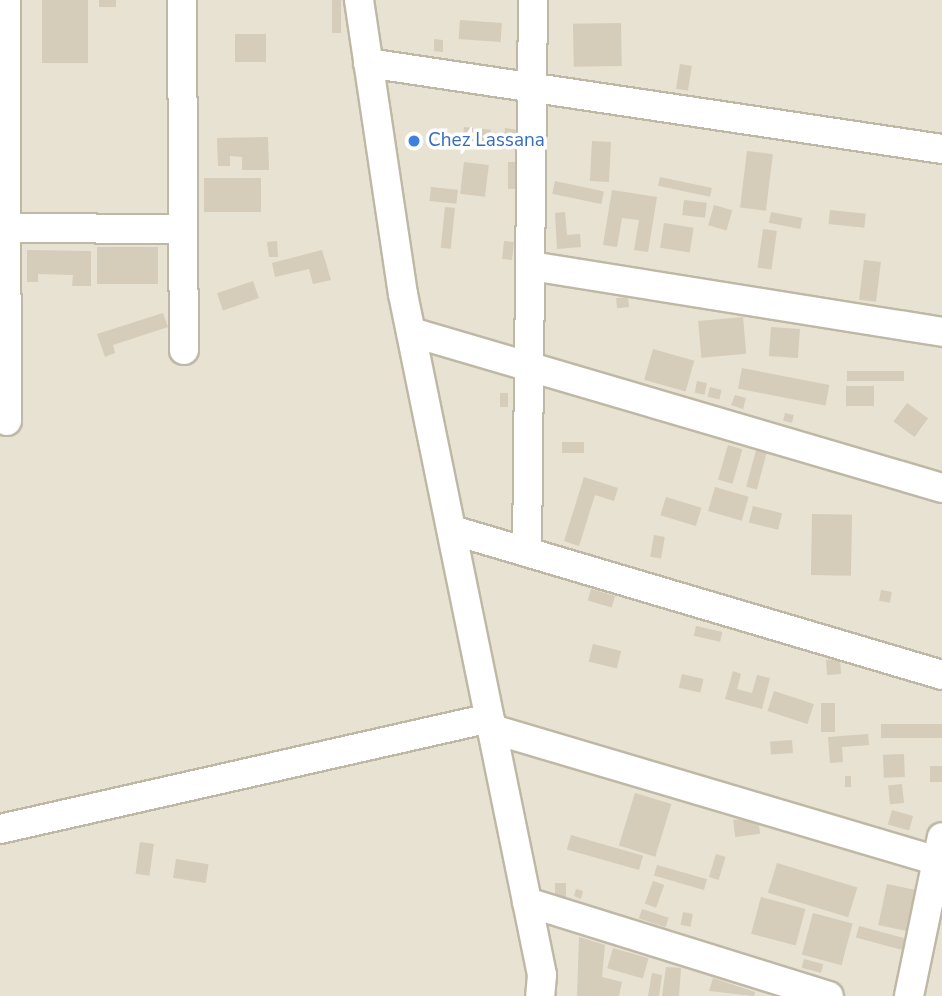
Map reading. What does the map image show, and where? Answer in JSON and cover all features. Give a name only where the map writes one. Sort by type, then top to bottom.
[{"type":"street","points":[[6,0],[3,228],[6,421]]},
{"type":"street","points":[[182,0],[184,350]]},
{"type":"street","points":[[359,0],[411,332],[542,975],[540,996]]},
{"type":"street","points":[[527,552],[533,0]]},
{"type":"street","points":[[368,62],[942,149]]},
{"type":"street","points":[[3,228],[183,229]]},
{"type":"street","points":[[531,266],[942,332]]},
{"type":"street","points":[[411,332],[942,488]]},
{"type":"street","points":[[452,530],[942,675]]},
{"type":"street","points":[[0,829],[491,724],[940,853],[909,996]]},
{"type":"street","points":[[527,902],[830,996]]},
{"type":"shaded area","points":[[0,0],[942,0],[942,996],[0,996]]},
{"type":"building","points":[[42,0],[88,0],[88,63],[42,63]]},
{"type":"building","points":[[99,0],[116,0],[116,7],[99,7]]},
{"type":"building","points":[[332,0],[341,0],[341,33],[332,33]]},
{"type":"building","points":[[460,20],[502,23],[501,42],[459,39]]},
{"type":"building","points":[[621,23],[622,66],[574,67],[573,24]]},
{"type":"building","points":[[235,34],[266,34],[266,62],[235,62]]},
{"type":"building","points":[[434,39],[443,40],[443,52],[434,51]]},
{"type":"building","points":[[680,64],[692,66],[688,91],[676,89]]},
{"type":"building","points":[[464,127],[491,130],[489,143],[463,140]]},
{"type":"building","points":[[505,128],[517,130],[515,143],[504,142]]},
{"type":"building","points":[[268,137],[269,170],[242,170],[242,157],[230,156],[230,166],[218,166],[217,138]]},
{"type":"building","points":[[592,141],[611,142],[609,182],[590,181]]},
{"type":"building","points":[[747,151],[773,154],[766,211],[740,208]]},
{"type":"building","points":[[464,162],[489,165],[485,197],[460,194]]},
{"type":"building","points":[[508,162],[517,162],[517,189],[508,189]]},
{"type":"building","points":[[660,177],[712,188],[710,197],[658,186]]},
{"type":"building","points":[[204,178],[261,178],[261,212],[204,212]]},
{"type":"building","points":[[555,181],[604,191],[601,204],[552,194]]},
{"type":"building","points":[[431,187],[458,190],[456,204],[430,201]]},
{"type":"building","points":[[612,190],[657,197],[648,252],[634,250],[639,220],[622,218],[617,247],[603,245]]},
{"type":"building","points":[[684,200],[707,203],[705,218],[682,215]]},
{"type":"building","points":[[714,205],[732,210],[726,230],[708,225]]},
{"type":"building","points":[[445,207],[455,208],[451,249],[441,248]]},
{"type":"building","points":[[830,210],[866,214],[864,228],[829,224]]},
{"type":"building","points":[[565,212],[567,235],[580,234],[581,247],[557,249],[555,213]]},
{"type":"building","points":[[771,212],[802,218],[800,229],[769,223]]},
{"type":"building","points":[[664,223],[694,228],[690,252],[660,248]]},
{"type":"building","points":[[763,229],[777,231],[771,270],[758,268]]},
{"type":"building","points":[[277,241],[278,257],[269,257],[267,242]]},
{"type":"building","points":[[504,241],[514,242],[512,260],[502,259]]},
{"type":"building","points":[[97,247],[158,247],[158,284],[97,284]]},
{"type":"building","points":[[27,250],[91,251],[91,286],[72,286],[73,275],[38,274],[38,282],[27,282]]},
{"type":"building","points":[[322,250],[331,280],[313,284],[309,269],[275,277],[272,263]]},
{"type":"building","points":[[864,260],[881,262],[876,302],[859,300]]},
{"type":"building","points":[[253,281],[259,298],[223,310],[217,293]]},
{"type":"building","points":[[628,297],[629,307],[617,308],[616,298]]},
{"type":"building","points":[[163,313],[168,327],[113,345],[115,353],[105,357],[97,334]]},
{"type":"building","points":[[743,317],[746,354],[701,358],[698,321]]},
{"type":"building","points":[[771,327],[800,329],[798,358],[769,356]]},
{"type":"building","points":[[653,349],[694,361],[686,392],[644,380]]},
{"type":"building","points":[[742,368],[829,385],[825,406],[738,389]]},
{"type":"building","points":[[847,371],[904,371],[904,381],[847,381]]},
{"type":"building","points":[[697,381],[707,383],[705,395],[695,393]]},
{"type":"building","points":[[846,386],[874,386],[874,406],[846,406]]},
{"type":"building","points":[[710,387],[722,390],[719,400],[708,397]]},
{"type":"building","points":[[500,393],[508,393],[508,407],[500,407]]},
{"type":"building","points":[[735,395],[746,398],[743,409],[731,405]]},
{"type":"building","points":[[907,403],[928,418],[915,437],[893,422]]},
{"type":"building","points":[[785,413],[794,415],[792,423],[783,421]]},
{"type":"building","points":[[562,442],[584,442],[584,453],[562,453]]},
{"type":"building","points":[[728,445],[742,449],[732,484],[718,480]]},
{"type":"building","points":[[756,450],[767,453],[757,490],[746,487]]},
{"type":"building","points":[[584,477],[618,488],[614,501],[595,495],[579,546],[564,541]]},
{"type":"building","points":[[715,487],[749,497],[742,521],[708,511]]},
{"type":"building","points":[[666,497],[701,508],[696,526],[660,515]]},
{"type":"building","points":[[753,506],[782,513],[778,530],[749,522]]},
{"type":"building","points":[[812,514],[852,515],[851,576],[811,575]]},
{"type":"building","points":[[654,535],[665,537],[661,559],[650,557]]},
{"type":"building","points":[[591,589],[615,596],[612,607],[588,601]]},
{"type":"building","points":[[881,590],[892,592],[890,603],[879,601]]},
{"type":"building","points":[[696,626],[722,632],[720,642],[694,636]]},
{"type":"building","points":[[593,644],[621,651],[617,668],[589,661]]},
{"type":"building","points":[[840,659],[841,674],[827,675],[826,660]]},
{"type":"building","points":[[733,671],[741,674],[737,689],[752,693],[757,675],[770,678],[762,709],[725,699]]},
{"type":"building","points":[[682,674],[703,679],[700,693],[679,688]]},
{"type":"building","points":[[774,691],[814,704],[807,724],[768,711]]},
{"type":"building","points":[[821,703],[835,703],[835,732],[821,732]]},
{"type":"building","points":[[881,724],[942,724],[942,738],[881,738]]},
{"type":"building","points":[[868,734],[869,745],[842,747],[843,762],[830,763],[828,737]]},
{"type":"building","points":[[792,740],[793,753],[771,755],[770,742]]},
{"type":"building","points":[[904,754],[905,777],[884,778],[883,755]]},
{"type":"building","points":[[930,766],[942,766],[942,782],[930,782]]},
{"type":"building","points":[[845,776],[851,776],[851,787],[845,787]]},
{"type":"building","points":[[902,784],[904,803],[890,804],[888,785]]},
{"type":"building","points":[[635,793],[671,804],[655,857],[619,846]]},
{"type":"building","points":[[892,810],[913,816],[909,830],[888,824]]},
{"type":"building","points":[[758,817],[760,834],[735,837],[733,820]]},
{"type":"building","points":[[571,835],[643,856],[639,870],[567,849]]},
{"type":"building","points":[[140,842],[154,844],[149,876],[136,874]]},
{"type":"building","points":[[716,854],[726,857],[719,880],[709,877]]},
{"type":"building","points":[[176,859],[209,864],[206,883],[173,878]]},
{"type":"building","points":[[777,863],[857,888],[848,917],[768,893]]},
{"type":"building","points":[[657,865],[707,879],[704,890],[654,876]]},
{"type":"building","points":[[653,881],[664,885],[656,908],[645,904]]},
{"type":"building","points":[[555,883],[566,883],[566,898],[555,898]]},
{"type":"building","points":[[887,884],[921,891],[913,932],[878,925]]},
{"type":"building","points":[[576,889],[583,891],[581,899],[574,896]]},
{"type":"building","points":[[761,897],[805,909],[796,946],[751,934]]},
{"type":"building","points":[[642,909],[669,918],[666,927],[639,919]]},
{"type":"building","points":[[683,912],[693,914],[690,927],[681,925]]},
{"type":"building","points":[[813,913],[853,924],[841,965],[802,955]]},
{"type":"building","points":[[859,926],[909,939],[906,951],[856,938]]},
{"type":"building","points":[[579,937],[605,945],[602,977],[622,982],[619,996],[577,996]]},
{"type":"building","points":[[613,948],[649,958],[643,978],[607,968]]},
{"type":"building","points":[[804,959],[823,964],[821,973],[802,968]]},
{"type":"building","points":[[666,967],[681,968],[679,996],[662,996]]},
{"type":"building","points":[[652,973],[662,975],[659,996],[648,996]]},
{"type":"building","points":[[713,978],[755,992],[754,996],[709,991]]},
{"type":"place","name":"Chez Lassana","points":[[414,141]]}]
